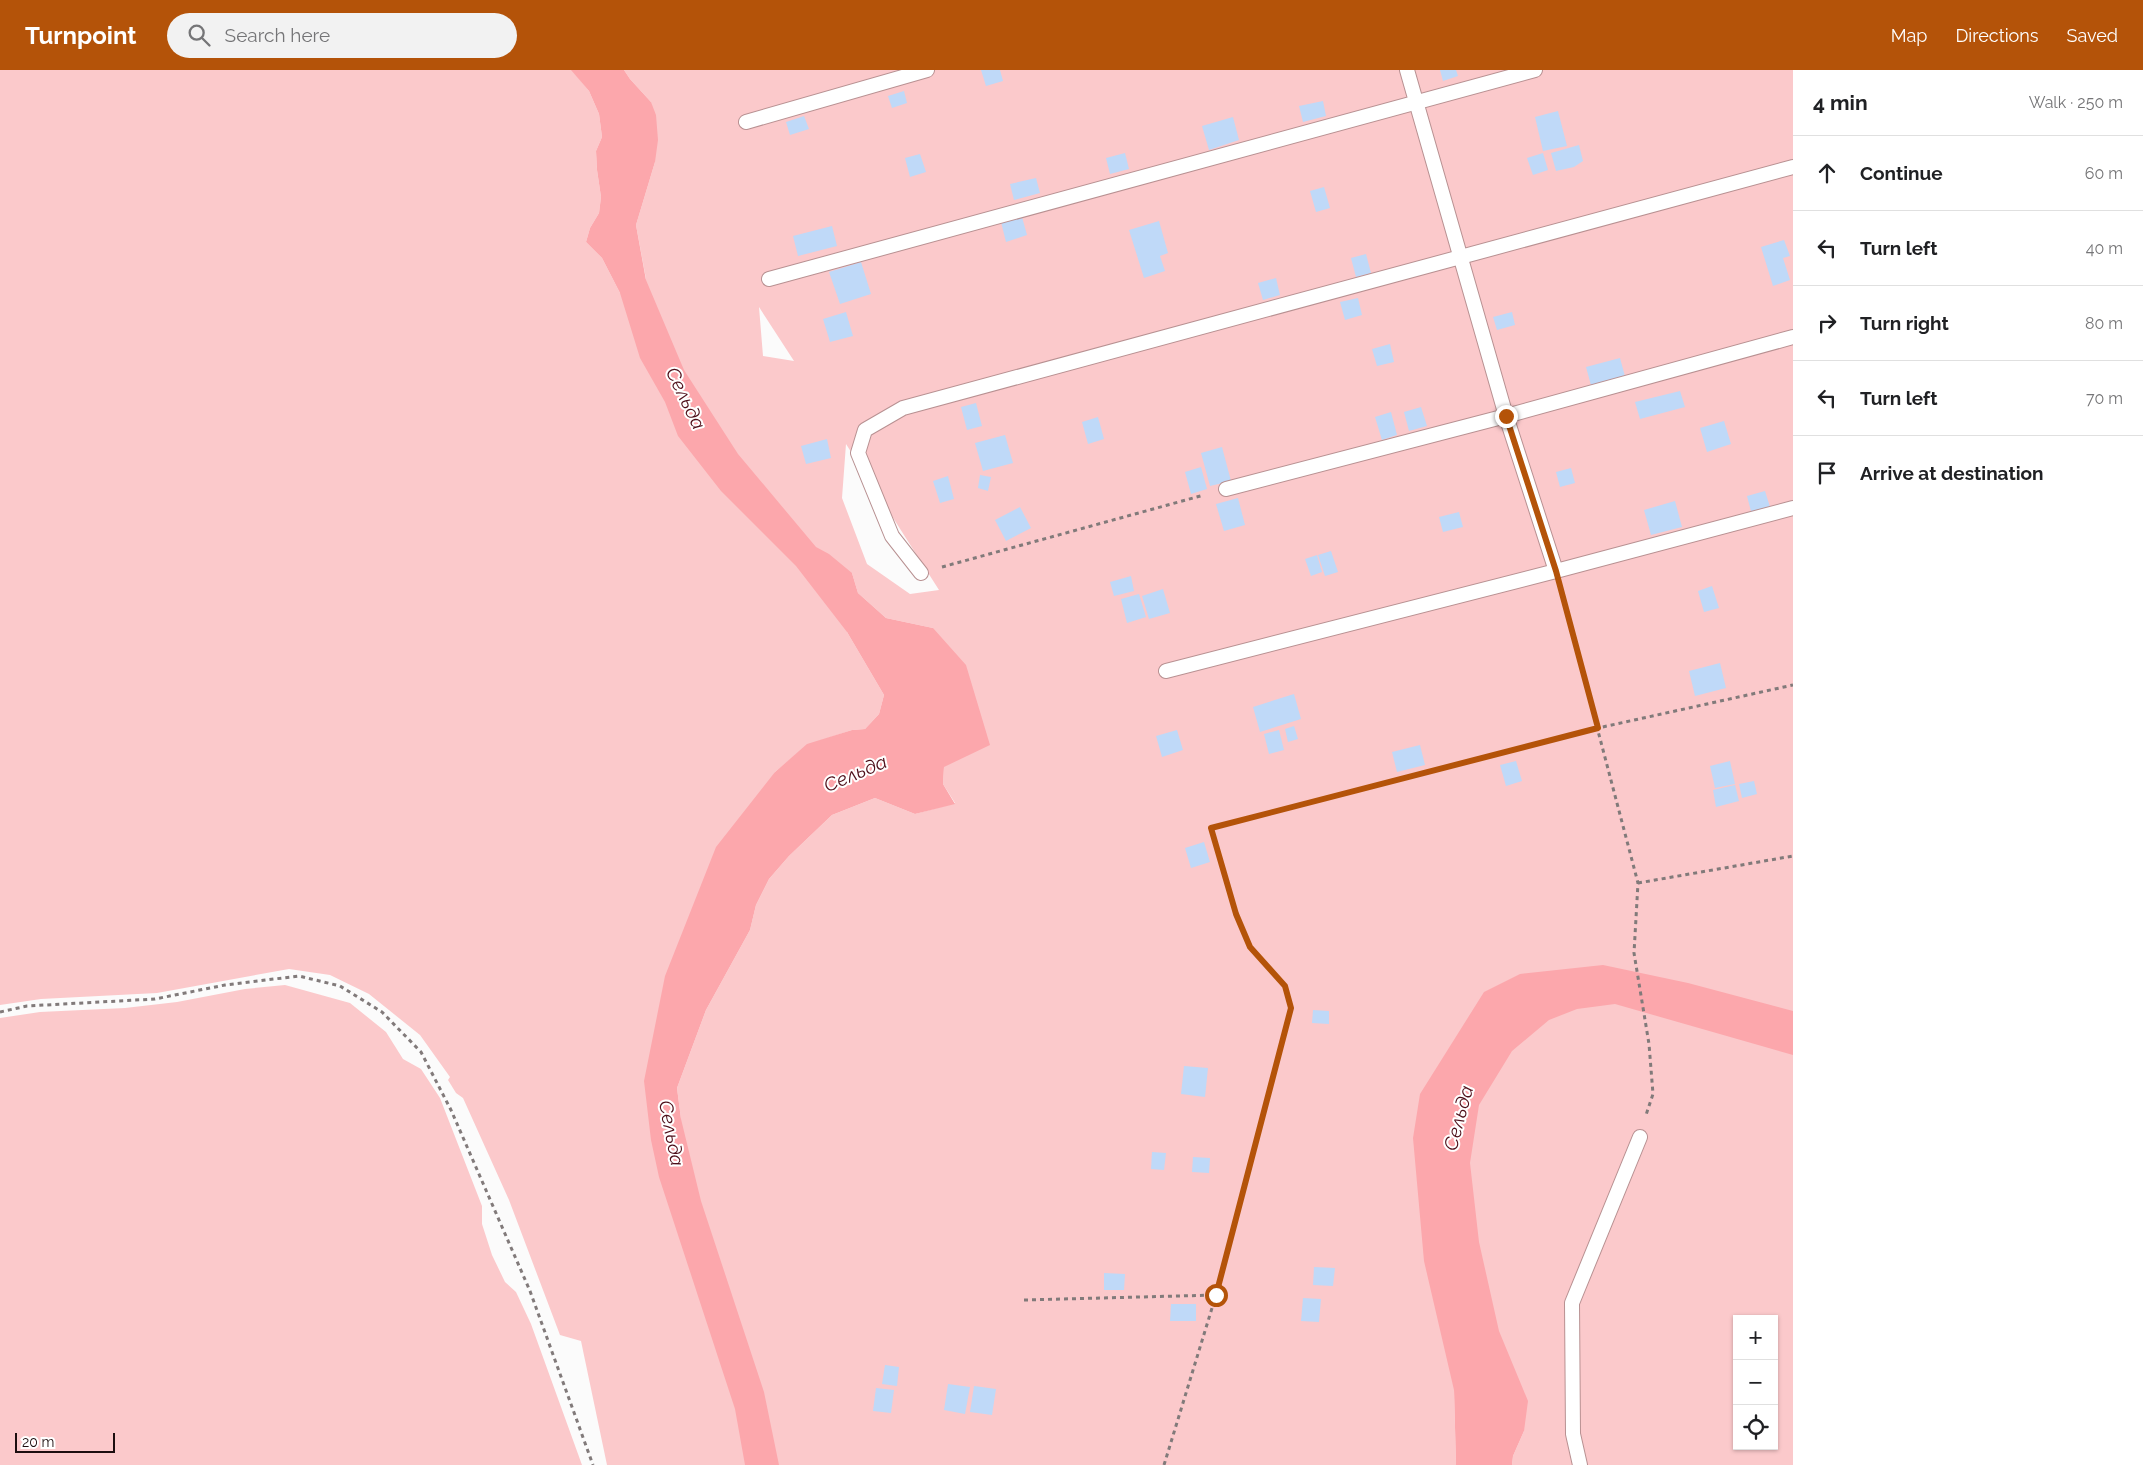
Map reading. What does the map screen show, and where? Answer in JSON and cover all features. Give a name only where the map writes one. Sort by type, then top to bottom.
[{"type":"lane","points":[[746,122],[927,70]]},
{"type":"lane","points":[[1407,70],[1506,416],[1556,571]]},
{"type":"lane","points":[[769,279],[1535,70]]},
{"type":"lane","points":[[921,573],[892,536],[858,453],[865,430],[903,408],[1793,167]]},
{"type":"lane","points":[[1226,489],[1506,416],[1793,337]]},
{"type":"lane","points":[[1166,671],[1793,508]]},
{"type":"lane","points":[[1580,1465],[1573,1434],[1572,1303],[1640,1137]]},
{"type":"path","points":[[921,573],[1226,489]]},
{"type":"path","points":[[1556,571],[1638,883],[1634,953],[1649,1044],[1653,1094],[1640,1137]]},
{"type":"path","points":[[1164,1465],[1216,1295],[1291,1008],[1285,986],[1250,947],[1236,914],[1211,828],[1598,728],[1793,685]]},
{"type":"path","points":[[1638,883],[1793,856]]},
{"type":"path","points":[[0,1012],[27,1006],[154,999],[226,985],[299,976],[340,986],[382,1012],[421,1052],[451,1110],[530,1291],[593,1465]]},
{"type":"path","points":[[1024,1300],[1216,1295]]},
{"type":"shaded area","points":[[0,70],[572,70],[589,91],[599,114],[602,137],[596,151],[601,197],[599,213],[590,228],[586,242],[602,258],[620,293],[646,279],[636,225],[655,162],[651,102],[624,70],[1793,70],[1793,1465],[1512,1465],[1513,1456],[1524,1431],[1454,1390],[1456,1465],[607,1465],[581,1341],[560,1335],[509,1200],[463,1098],[456,1093],[448,1080],[450,1077],[420,1035],[369,994],[330,975],[289,969],[157,993],[41,999],[0,1005]],"holes":[[[759,307],[794,361],[763,356]],[[846,444],[939,590],[910,594],[867,564],[842,498]],[[852,573],[858,593],[886,618],[933,628],[944,767],[943,784],[955,803],[915,814],[875,798],[832,815],[789,856],[769,879],[756,905],[750,930],[706,1010],[677,1088],[681,1119],[651,1140],[775,772],[807,745],[852,730],[865,729],[879,714],[884,695],[847,632]]]},
{"type":"shaded area","points":[[285,985],[350,1003],[386,1032],[403,1059],[421,1069],[440,1098],[482,1206],[482,1224],[492,1255],[505,1282],[516,1292],[531,1324],[582,1465],[0,1465],[0,1018],[40,1012],[125,1008],[177,1002],[245,989]]},
{"type":"water","name":"Сельда","points":[[571,70],[624,70],[651,102],[656,115],[658,140],[655,162],[636,225],[646,280],[684,370],[738,454],[816,547],[829,554],[852,573],[858,593],[886,618],[933,628],[966,665],[990,745],[944,767],[943,784],[955,804],[915,814],[875,798],[832,815],[789,856],[769,879],[756,905],[750,930],[706,1010],[677,1088],[681,1119],[701,1201],[764,1392],[779,1465],[745,1465],[735,1409],[659,1177],[651,1140],[644,1081],[665,976],[716,847],[775,772],[807,744],[852,730],[865,729],[879,714],[884,695],[847,632],[796,566],[721,491],[678,436],[665,402],[640,358],[620,293],[602,258],[586,242],[590,228],[599,213],[601,197],[596,151],[602,137],[599,114],[589,91]]},
{"type":"water","name":"Сельда","points":[[1603,965],[1688,983],[1793,1011],[1793,1055],[1615,1004],[1577,1009],[1549,1020],[1512,1051],[1479,1105],[1470,1163],[1479,1242],[1499,1331],[1528,1401],[1524,1431],[1513,1456],[1512,1465],[1456,1465],[1454,1390],[1424,1261],[1413,1138],[1420,1094],[1484,992],[1520,974]]},
{"type":"building","points":[[981,70],[1000,70],[1003,81],[986,86]]},
{"type":"building","points":[[1440,70],[1456,70],[1458,76],[1443,81]]},
{"type":"building","points":[[904,91],[907,103],[892,108],[888,96]]},
{"type":"building","points":[[1323,101],[1326,116],[1303,122],[1299,106]]},
{"type":"building","points":[[1558,111],[1567,146],[1543,151],[1535,117]]},
{"type":"building","points":[[804,116],[809,129],[790,135],[786,122]]},
{"type":"building","points":[[1233,117],[1239,140],[1209,150],[1202,126]]},
{"type":"building","points":[[1579,145],[1583,161],[1574,167],[1556,171],[1551,153]]},
{"type":"building","points":[[1125,153],[1129,169],[1110,174],[1106,158]]},
{"type":"building","points":[[1543,153],[1548,170],[1533,175],[1527,158]]},
{"type":"building","points":[[920,154],[926,172],[910,177],[905,158]]},
{"type":"building","points":[[1036,178],[1040,193],[1014,200],[1010,184]]},
{"type":"building","points":[[1324,187],[1330,208],[1316,212],[1310,191]]},
{"type":"building","points":[[1022,217],[1027,235],[1006,242],[1001,222]]},
{"type":"building","points":[[1159,221],[1168,253],[1160,256],[1165,271],[1144,278],[1129,230]]},
{"type":"building","points":[[832,226],[837,246],[798,256],[793,236]]},
{"type":"building","points":[[1784,240],[1790,256],[1783,258],[1790,280],[1773,286],[1761,247]]},
{"type":"building","points":[[1366,254],[1371,273],[1356,277],[1351,258]]},
{"type":"building","points":[[861,262],[871,294],[840,304],[829,272]]},
{"type":"building","points":[[1276,278],[1280,295],[1263,300],[1258,283]]},
{"type":"building","points":[[1358,298],[1362,315],[1345,320],[1340,302]]},
{"type":"building","points":[[846,312],[853,336],[830,342],[823,319]]},
{"type":"building","points":[[1512,312],[1515,325],[1497,330],[1493,317]]},
{"type":"building","points":[[1390,344],[1394,362],[1377,366],[1372,349]]},
{"type":"building","points":[[1620,358],[1626,380],[1592,389],[1586,367]]},
{"type":"building","points":[[1680,391],[1685,407],[1640,419],[1635,402]]},
{"type":"building","points":[[976,403],[982,426],[967,430],[961,407]]},
{"type":"building","points":[[1421,407],[1427,426],[1409,431],[1404,412]]},
{"type":"building","points":[[1391,412],[1397,435],[1382,440],[1375,417]]},
{"type":"building","points":[[1098,417],[1104,439],[1088,444],[1082,422]]},
{"type":"building","points":[[1724,421],[1731,444],[1707,452],[1700,428]]},
{"type":"building","points":[[1005,435],[1013,463],[983,471],[975,443]]},
{"type":"building","points":[[827,439],[831,458],[806,464],[801,446]]},
{"type":"building","points":[[1222,447],[1231,481],[1210,486],[1201,453]]},
{"type":"building","points":[[1201,467],[1207,489],[1191,494],[1185,472]]},
{"type":"building","points":[[1571,468],[1575,483],[1560,487],[1556,472]]},
{"type":"building","points":[[980,475],[991,477],[988,491],[978,488]]},
{"type":"building","points":[[948,476],[954,499],[940,503],[933,481]]},
{"type":"building","points":[[1765,491],[1771,510],[1752,515],[1747,496]]},
{"type":"building","points":[[1238,498],[1245,525],[1224,531],[1216,504]]},
{"type":"building","points":[[1675,501],[1682,527],[1651,535],[1644,510]]},
{"type":"building","points":[[1020,507],[1031,528],[1006,541],[995,520]]},
{"type":"building","points":[[1459,512],[1463,527],[1443,532],[1439,517]]},
{"type":"building","points":[[1331,551],[1338,572],[1325,576],[1318,555]]},
{"type":"building","points":[[1317,555],[1322,572],[1311,576],[1305,559]]},
{"type":"building","points":[[1131,576],[1134,591],[1114,596],[1110,582]]},
{"type":"building","points":[[1712,586],[1719,608],[1704,612],[1698,591]]},
{"type":"building","points":[[1163,589],[1170,613],[1149,619],[1142,596]]},
{"type":"building","points":[[1139,594],[1146,617],[1127,623],[1121,599]]},
{"type":"building","points":[[1720,663],[1726,688],[1695,696],[1689,671]]},
{"type":"building","points":[[1294,694],[1301,719],[1260,732],[1253,707]]},
{"type":"building","points":[[1294,726],[1298,739],[1288,742],[1285,729]]},
{"type":"building","points":[[1177,730],[1183,750],[1162,757],[1156,736]]},
{"type":"building","points":[[1279,730],[1284,750],[1269,754],[1264,734]]},
{"type":"building","points":[[1420,745],[1425,765],[1397,772],[1392,752]]},
{"type":"building","points":[[1516,761],[1522,781],[1506,786],[1500,765]]},
{"type":"building","points":[[1730,761],[1735,784],[1715,788],[1710,766]]},
{"type":"building","points":[[1754,781],[1757,794],[1742,798],[1739,784]]},
{"type":"building","points":[[1735,785],[1739,801],[1716,807],[1713,790]]},
{"type":"building","points":[[1204,842],[1210,862],[1191,868],[1185,848]]},
{"type":"building","points":[[1313,1010],[1329,1011],[1329,1024],[1312,1023]]},
{"type":"building","points":[[1184,1066],[1208,1068],[1205,1097],[1181,1094]]},
{"type":"building","points":[[1152,1152],[1166,1153],[1164,1170],[1151,1169]]},
{"type":"building","points":[[1193,1157],[1210,1158],[1209,1173],[1192,1172]]},
{"type":"building","points":[[1314,1267],[1335,1268],[1333,1286],[1313,1285]]},
{"type":"building","points":[[1104,1273],[1125,1274],[1124,1290],[1104,1290]]},
{"type":"building","points":[[1303,1298],[1321,1299],[1319,1322],[1301,1321]]},
{"type":"building","points":[[1171,1304],[1196,1304],[1196,1321],[1170,1321]]},
{"type":"building","points":[[885,1365],[899,1367],[897,1386],[882,1384]]},
{"type":"building","points":[[948,1384],[970,1387],[965,1414],[944,1410]]},
{"type":"building","points":[[974,1386],[996,1389],[992,1415],[970,1412]]},
{"type":"building","points":[[876,1388],[894,1390],[891,1413],[873,1411]]},
{"type":"route","points":[[1216,1295],[1291,1008],[1285,986],[1250,947],[1236,914],[1211,828],[1598,728],[1556,571],[1506,416]]}]
